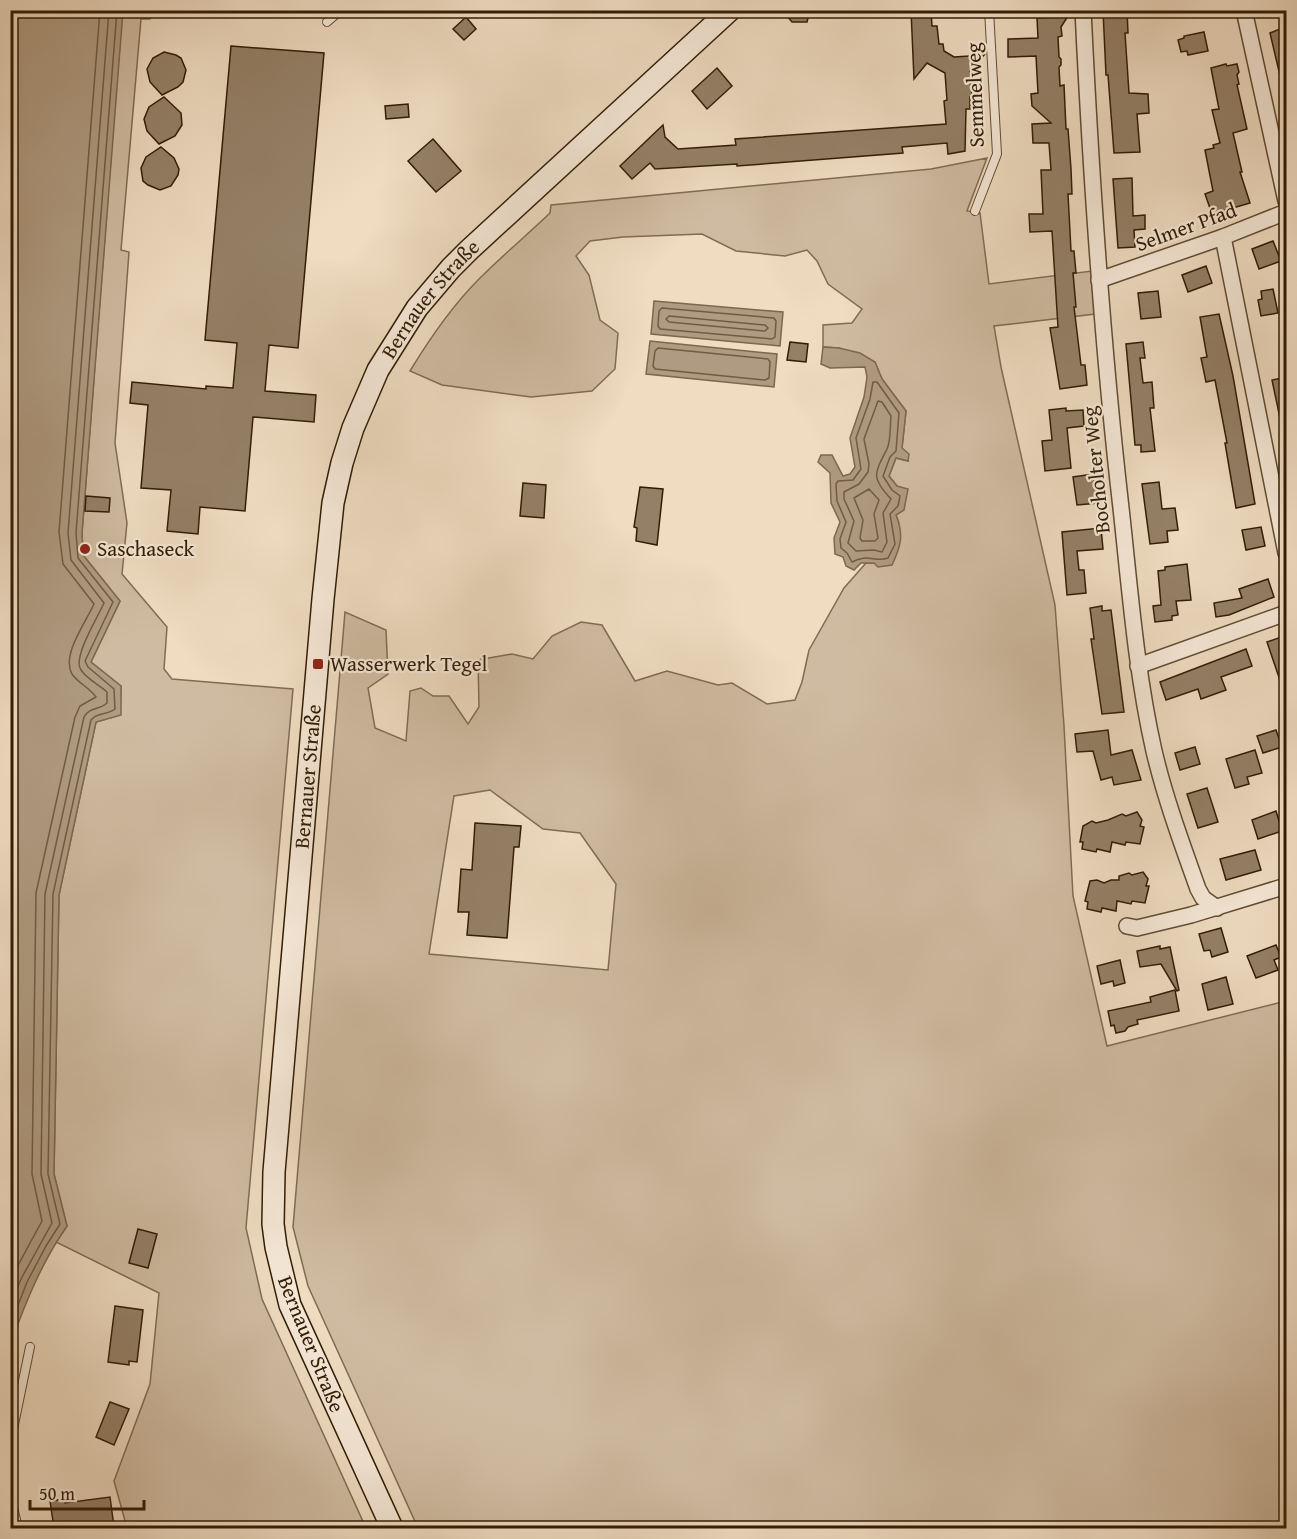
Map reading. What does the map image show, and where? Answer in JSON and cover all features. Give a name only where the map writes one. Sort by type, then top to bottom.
[{"type":"main road","name":"Bernauer Straße","points":[[392,1528],[290,1305],[273,1224],[274,1172],[323,599],[337,482],[353,428],[373,381],[399,334],[431,289],[469,249],[730,10]]},
{"type":"street","name":"Bocholter Weg","points":[[1083,10],[1099,280],[1112,432],[1138,666],[1154,752],[1174,818],[1198,889],[1203,898],[1217,908]]},
{"type":"street","points":[[1244,10],[1287,201]]},
{"type":"street","name":"Selmer Pfad","points":[[1099,280],[1287,212]]},
{"type":"street","points":[[1223,237],[1287,553]]},
{"type":"street","points":[[1138,666],[1287,613]]},
{"type":"street","points":[[1127,926],[1137,928],[1217,908],[1287,886]]},
{"type":"lane","points":[[327,22],[341,10]]},
{"type":"lane","name":"Semmelweg","points":[[975,211],[997,154],[989,10]]},
{"type":"lane","points":[[10,1444],[30,1347]]},
{"type":"lane","points":[[10,1495],[18,1528]]},
{"type":"shaded area","points":[[138,11],[158,11],[150,19],[141,19],[121,250],[129,252],[115,443],[127,523],[122,574],[167,627],[164,669],[172,679],[293,689],[246,1228],[262,1299],[366,1528],[127,1528],[114,1481],[150,1384],[159,1293],[56,1242],[67,1226],[54,1174],[59,895],[96,722],[120,715],[121,686],[91,662],[120,601],[83,555],[82,533],[122,15]]},
{"type":"shaded area","points":[[987,158],[967,211],[980,213],[989,284],[1092,271],[1095,314],[994,326],[1001,367],[1055,605],[1073,896],[1107,1046],[1286,1001],[1286,1528],[418,1528],[308,1286],[293,1227],[345,612],[386,630],[388,674],[368,688],[375,728],[406,741],[410,691],[421,688],[433,696],[449,696],[468,724],[479,707],[478,660],[512,654],[533,659],[552,636],[581,622],[602,625],[635,681],[667,671],[718,685],[732,683],[767,704],[795,700],[802,682],[809,650],[844,588],[866,563],[874,563],[899,523],[896,515],[897,486],[889,476],[896,458],[908,461],[902,448],[906,411],[882,379],[875,362],[839,348],[823,347],[823,325],[852,323],[862,309],[828,284],[817,261],[807,250],[785,256],[736,251],[702,234],[623,237],[590,241],[576,256],[589,275],[600,320],[618,333],[615,369],[592,391],[531,397],[442,385],[410,371],[469,289],[550,213],[551,205],[931,169]],"holes":[[[490,790],[543,829],[580,833],[616,884],[608,970],[429,954],[454,796]]]},
{"type":"water","points":[[11,10],[123,11],[82,533],[83,555],[120,601],[91,662],[121,686],[121,715],[96,722],[59,895],[54,1174],[67,1226],[35,1282],[11,1343]]},
{"type":"water","points":[[654,301],[783,312],[780,346],[651,334]]},
{"type":"water","points":[[650,341],[777,354],[774,387],[646,374]]},
{"type":"water","points":[[823,347],[860,353],[875,362],[882,379],[906,411],[902,448],[909,454],[908,461],[896,458],[889,476],[897,486],[908,489],[904,510],[896,515],[900,540],[892,565],[878,567],[874,563],[861,563],[854,570],[846,566],[843,557],[835,554],[834,538],[840,522],[831,503],[830,473],[818,462],[821,455],[832,455],[843,476],[850,474],[855,467],[850,438],[864,397],[867,377],[865,367],[830,368],[821,364]]},
{"type":"building","points":[[782,10],[810,10],[807,22],[792,22]]},
{"type":"building","points":[[911,10],[931,10],[932,26],[937,26],[939,44],[943,44],[944,51],[954,57],[984,55],[970,70],[972,97],[970,97],[970,109],[966,109],[965,151],[948,154],[947,143],[902,147],[903,153],[737,166],[737,164],[655,169],[650,163],[632,179],[620,166],[663,125],[665,137],[678,149],[736,145],[735,139],[946,124],[945,73],[927,63],[914,79]]},
{"type":"building","points":[[1103,10],[1127,10],[1128,33],[1125,33],[1129,93],[1148,94],[1149,113],[1137,114],[1140,152],[1114,153],[1108,75],[1106,75]]},
{"type":"building","points":[[1068,16],[1061,27],[1062,36],[1058,37],[1061,59],[1059,67],[1060,86],[1064,85],[1071,169],[1072,194],[1068,194],[1071,251],[1074,251],[1076,273],[1073,273],[1076,307],[1074,307],[1081,365],[1085,365],[1087,385],[1060,389],[1050,328],[1058,327],[1052,231],[1030,232],[1029,214],[1043,214],[1041,170],[1051,170],[1049,143],[1033,143],[1032,124],[1051,123],[1032,106],[1031,94],[1038,93],[1036,56],[1008,57],[1008,39],[1038,38],[1037,18]]},
{"type":"building","points":[[466,17],[476,29],[464,40],[453,29]]},
{"type":"building","points":[[1287,26],[1287,83],[1282,84],[1270,33]]},
{"type":"building","points":[[1204,32],[1208,51],[1188,55],[1187,51],[1181,52],[1178,40],[1184,36]]},
{"type":"building","points":[[231,46],[324,53],[298,348],[269,345],[265,391],[316,395],[314,422],[253,417],[245,511],[200,507],[198,534],[167,531],[171,490],[141,488],[148,405],[130,403],[132,382],[206,389],[206,386],[233,388],[237,343],[205,340]]},
{"type":"building","points":[[164,52],[181,58],[186,70],[183,82],[162,95],[150,82],[147,69],[153,58]]},
{"type":"building","points":[[1226,64],[1227,66],[1237,64],[1239,72],[1237,75],[1239,84],[1237,85],[1247,129],[1233,133],[1242,172],[1240,172],[1250,203],[1212,214],[1205,194],[1213,191],[1205,150],[1214,148],[1213,145],[1220,143],[1212,110],[1219,109],[1211,68]]},
{"type":"building","points":[[717,68],[732,86],[707,109],[692,91]]},
{"type":"building","points":[[164,97],[181,113],[182,125],[175,136],[159,144],[147,131],[144,119],[149,107]]},
{"type":"building","points":[[408,104],[409,117],[386,119],[385,106]]},
{"type":"building","points":[[433,139],[461,171],[436,192],[408,161]]},
{"type":"building","points":[[161,147],[174,158],[179,169],[171,186],[160,190],[143,181],[141,168],[146,157]]},
{"type":"building","points":[[1132,178],[1133,216],[1145,215],[1145,229],[1134,230],[1135,247],[1118,248],[1113,179]]},
{"type":"building","points":[[1273,241],[1281,261],[1259,269],[1252,249]]},
{"type":"building","points":[[1206,266],[1212,283],[1188,292],[1182,275]]},
{"type":"building","points":[[1273,289],[1278,313],[1261,316],[1258,300],[1262,299],[1261,291]]},
{"type":"building","points":[[1158,291],[1161,317],[1141,319],[1138,293]]},
{"type":"building","points":[[1219,314],[1233,376],[1255,504],[1236,508],[1215,380],[1206,382],[1201,358],[1207,357],[1200,317]]},
{"type":"building","points":[[790,342],[808,344],[806,362],[787,360]]},
{"type":"building","points":[[1143,342],[1145,358],[1140,358],[1143,383],[1152,382],[1154,408],[1150,408],[1155,451],[1141,452],[1141,445],[1135,445],[1126,344]]},
{"type":"building","points":[[1287,377],[1287,422],[1281,423],[1272,380]]},
{"type":"building","points":[[1066,408],[1066,411],[1083,410],[1084,426],[1067,428],[1071,468],[1045,471],[1042,441],[1052,440],[1049,410]]},
{"type":"building","points":[[1093,474],[1094,482],[1097,482],[1099,503],[1077,505],[1073,477]]},
{"type":"building","points":[[1159,482],[1162,509],[1175,508],[1178,530],[1167,531],[1168,542],[1150,544],[1142,484]]},
{"type":"building","points":[[523,483],[546,485],[544,518],[520,516]]},
{"type":"building","points":[[640,487],[663,489],[657,545],[636,541],[637,528],[634,527]]},
{"type":"building","points":[[86,496],[110,498],[109,512],[85,511]]},
{"type":"building","points":[[1261,527],[1265,546],[1246,550],[1242,530]]},
{"type":"building","points":[[1101,528],[1103,549],[1077,551],[1079,570],[1084,570],[1086,593],[1067,595],[1062,532]]},
{"type":"building","points":[[1187,564],[1191,600],[1176,601],[1178,615],[1172,616],[1172,620],[1155,622],[1153,606],[1161,605],[1158,571],[1165,570],[1165,567]]},
{"type":"building","points":[[1268,579],[1274,597],[1229,615],[1216,617],[1214,603],[1242,598],[1239,589]]},
{"type":"building","points":[[1102,606],[1102,611],[1111,610],[1124,712],[1102,714],[1091,639],[1094,639],[1090,608]]},
{"type":"building","points":[[1287,635],[1287,692],[1284,692],[1267,642]]},
{"type":"building","points":[[1246,649],[1252,666],[1221,677],[1226,690],[1201,699],[1198,689],[1166,700],[1160,682]]},
{"type":"building","points":[[1108,730],[1111,755],[1132,750],[1141,780],[1114,785],[1112,777],[1101,780],[1093,751],[1077,752],[1075,734]]},
{"type":"building","points":[[1276,730],[1282,747],[1263,753],[1257,736]]},
{"type":"building","points":[[1195,747],[1200,764],[1180,770],[1175,753]]},
{"type":"building","points":[[1255,750],[1262,773],[1247,777],[1249,784],[1235,788],[1226,759]]},
{"type":"building","points":[[1207,788],[1218,822],[1198,828],[1187,794]]},
{"type":"building","points":[[1276,811],[1282,831],[1258,839],[1252,820]]},
{"type":"building","points":[[1137,812],[1142,820],[1140,826],[1144,827],[1140,844],[1126,842],[1125,845],[1112,842],[1110,852],[1082,849],[1083,842],[1080,842],[1083,826],[1092,821],[1096,823],[1122,814],[1126,816]]},
{"type":"building","points":[[475,823],[521,826],[519,847],[514,847],[507,938],[467,935],[469,912],[458,912],[461,869],[472,870]]},
{"type":"building","points":[[1255,850],[1261,870],[1226,880],[1220,859]]},
{"type":"building","points":[[1143,872],[1148,879],[1146,886],[1149,886],[1145,903],[1132,901],[1131,904],[1117,901],[1116,911],[1102,908],[1101,912],[1087,909],[1088,902],[1085,901],[1090,881],[1097,880],[1104,883],[1119,880],[1119,876],[1129,873],[1132,875]]},
{"type":"building","points":[[1221,928],[1228,952],[1212,957],[1210,950],[1204,951],[1199,934]]},
{"type":"building","points":[[1276,945],[1281,957],[1274,960],[1278,970],[1256,978],[1247,956]]},
{"type":"building","points":[[1160,946],[1160,949],[1170,947],[1179,990],[1177,991],[1161,964],[1140,967],[1137,951]]},
{"type":"building","points":[[1120,960],[1125,983],[1114,986],[1113,981],[1101,984],[1097,966]]},
{"type":"building","points":[[1226,977],[1233,1004],[1208,1010],[1202,984]]},
{"type":"building","points":[[1175,990],[1179,1011],[1137,1020],[1138,1024],[1116,1033],[1114,1025],[1111,1026],[1108,1011],[1151,1002],[1150,997]]},
{"type":"building","points":[[138,1229],[157,1234],[148,1268],[129,1263]]},
{"type":"building","points":[[115,1306],[143,1310],[137,1362],[129,1361],[129,1365],[108,1362]]},
{"type":"building","points":[[110,1402],[129,1409],[114,1445],[96,1437]]},
{"type":"building","points":[[110,1497],[114,1527],[54,1528],[50,1501],[64,1499],[65,1503]]},
{"type":"place","name":"Saschaseck","points":[[85,549]]},
{"type":"place","name":"Wasserwerk Tegel","points":[[318,664]]}]
